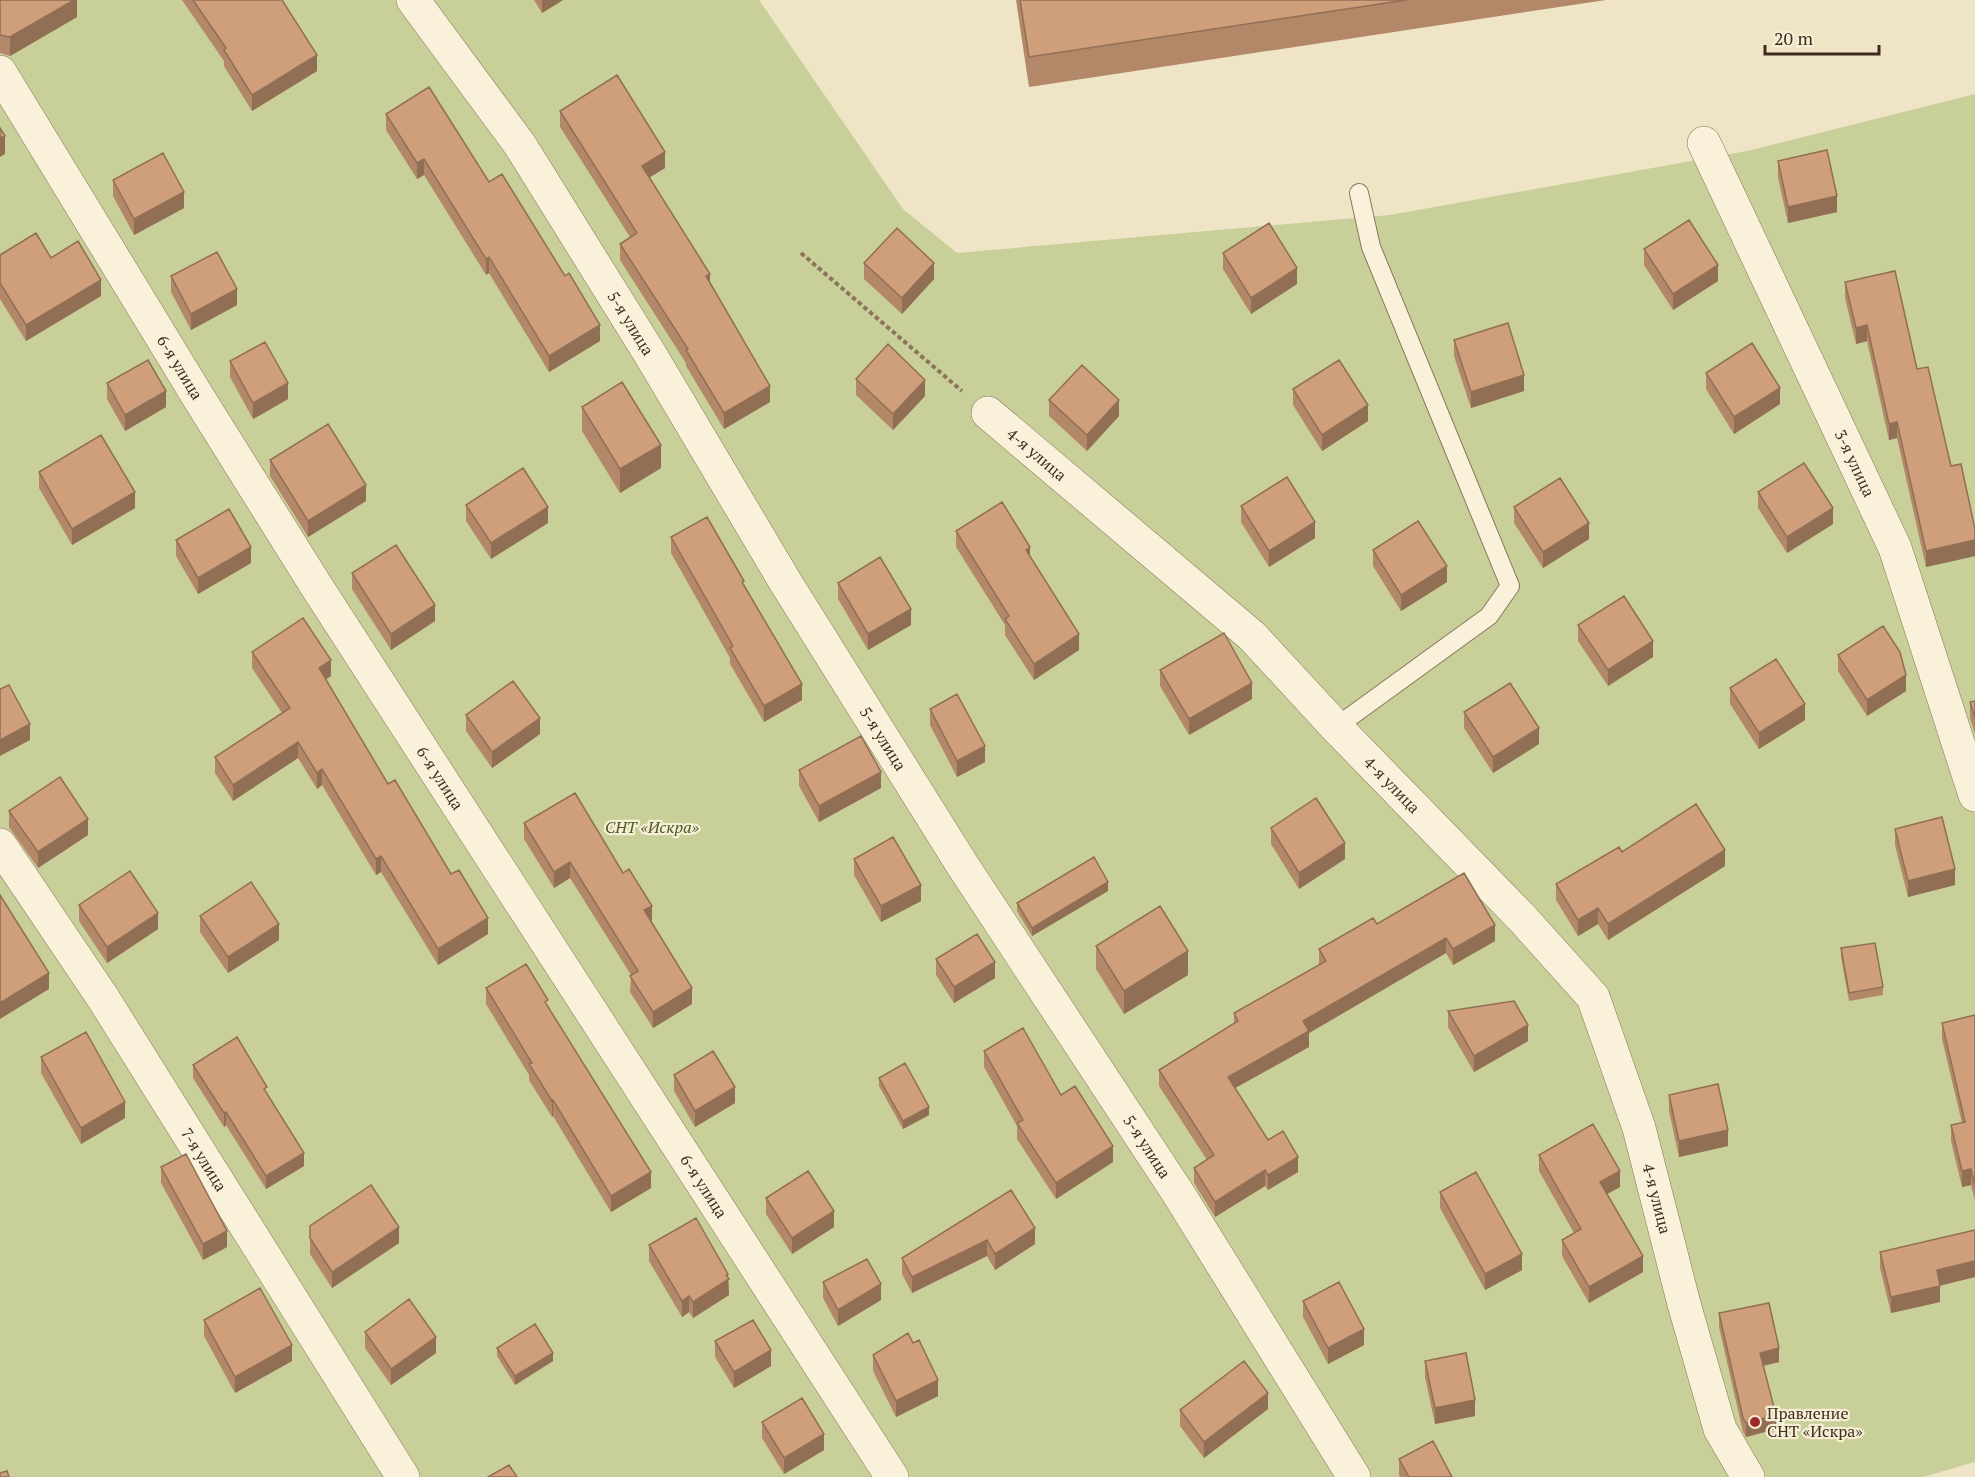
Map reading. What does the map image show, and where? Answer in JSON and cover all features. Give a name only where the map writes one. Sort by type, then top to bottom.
[{"type":"street","name":"5-я улица","points":[[413,0],[520,145],[650,354],[786,583],[963,866],[1179,1193],[1354,1477]]},
{"type":"street","name":"6-я улица","points":[[0,72],[315,584],[892,1477]]},
{"type":"street","name":"3-я улица","points":[[1704,143],[1895,548],[1975,795]]},
{"type":"street","name":"4-я улица","points":[[988,413],[1252,636],[1336,727],[1499,894],[1593,997],[1639,1128],[1684,1304],[1720,1429],[1748,1477]]},
{"type":"street","name":"7-я улица","points":[[0,845],[104,998],[403,1477]]},
{"type":"lane","points":[[1336,727],[1489,616],[1510,586],[1375,257],[1359,193]]},
{"type":"path","points":[[801,253],[988,413]]},
{"type":"green space","name":"СНТ «Искра»","points":[[0,0],[759,0],[903,209],[957,253],[1390,215],[1747,151],[1975,94],[1975,1462],[1923,1477],[0,1477]]},
{"type":"building","points":[[0,0],[74,0],[10,37],[0,35]]},
{"type":"building","points":[[193,0],[282,0],[317,55],[252,95],[224,50],[226,48]]},
{"type":"building","points":[[1020,0],[1406,0],[1029,57]]},
{"type":"building","points":[[617,75],[665,152],[642,166],[710,274],[706,276],[770,386],[724,413],[686,350],[688,349],[620,244],[637,233],[560,111]]},
{"type":"building","points":[[429,87],[489,182],[502,174],[565,276],[569,273],[600,325],[549,356],[489,257],[486,259],[424,159],[417,163],[386,114]]},
{"type":"building","points":[[0,128],[5,136],[0,138]]},
{"type":"building","points":[[1827,150],[1837,196],[1788,207],[1778,161]]},
{"type":"building","points":[[163,153],[184,192],[134,219],[113,180]]},
{"type":"building","points":[[1689,220],[1718,265],[1673,294],[1644,249]]},
{"type":"building","points":[[1269,223],[1297,268],[1251,298],[1223,253]]},
{"type":"building","points":[[897,228],[934,263],[902,298],[864,263]]},
{"type":"building","points":[[36,233],[51,258],[78,241],[101,280],[26,325],[0,283],[0,255]]},
{"type":"building","points":[[217,252],[237,289],[191,314],[171,276]]},
{"type":"building","points":[[1895,271],[1917,369],[1928,367],[1951,466],[1961,464],[1975,529],[1975,540],[1926,551],[1897,422],[1889,424],[1867,325],[1856,328],[1845,282]]},
{"type":"building","points":[[1508,323],[1524,375],[1471,392],[1454,340]]},
{"type":"building","points":[[265,342],[288,383],[253,403],[230,361]]},
{"type":"building","points":[[1752,343],[1780,388],[1734,417],[1706,373]]},
{"type":"building","points":[[888,344],[925,380],[893,414],[856,379]]},
{"type":"building","points":[[148,360],[166,391],[125,415],[107,383]]},
{"type":"building","points":[[1339,360],[1368,405],[1322,435],[1293,389]]},
{"type":"building","points":[[1082,365],[1119,400],[1087,435],[1049,400]]},
{"type":"building","points":[[622,382],[661,445],[620,469],[582,407]]},
{"type":"building","points":[[328,424],[366,485],[308,521],[270,460]]},
{"type":"building","points":[[101,435],[135,492],[72,529],[39,472]]},
{"type":"building","points":[[1804,463],[1833,508],[1787,537],[1758,492]]},
{"type":"building","points":[[523,468],[548,507],[491,543],[466,505]]},
{"type":"building","points":[[1287,477],[1315,522],[1269,551],[1241,506]]},
{"type":"building","points":[[1560,478],[1589,523],[1543,552],[1514,507]]},
{"type":"building","points":[[1002,502],[1030,547],[1026,550],[1079,634],[1034,664],[1005,619],[1009,616],[956,531]]},
{"type":"building","points":[[229,509],[251,547],[198,578],[176,540]]},
{"type":"building","points":[[707,517],[802,684],[764,706],[730,648],[733,646],[671,537]]},
{"type":"building","points":[[1418,521],[1447,566],[1401,595],[1373,550]]},
{"type":"building","points":[[396,545],[435,605],[391,634],[352,573]]},
{"type":"building","points":[[880,557],[911,609],[868,634],[838,583]]},
{"type":"building","points":[[1624,596],[1653,641],[1608,670],[1578,625]]},
{"type":"building","points":[[303,618],[331,660],[319,668],[388,784],[395,780],[451,874],[459,870],[488,918],[438,949],[381,856],[376,859],[322,769],[317,773],[298,742],[233,785],[215,757],[290,708],[252,652]]},
{"type":"building","points":[[1883,626],[1900,652],[1906,675],[1867,700],[1838,655]]},
{"type":"building","points":[[1224,633],[1252,683],[1189,719],[1160,670]]},
{"type":"building","points":[[1776,659],[1805,704],[1759,733],[1730,688]]},
{"type":"building","points":[[513,681],[540,718],[492,752],[466,715]]},
{"type":"building","points":[[1510,683],[1539,728],[1493,757],[1464,712]]},
{"type":"building","points":[[9,685],[30,724],[0,740],[0,689]]},
{"type":"building","points":[[957,694],[985,746],[957,761],[930,709]]},
{"type":"building","points":[[1975,701],[1975,718],[1970,702]]},
{"type":"building","points":[[861,736],[881,772],[819,806],[799,770]]},
{"type":"building","points":[[60,777],[88,819],[38,852],[9,811]]},
{"type":"building","points":[[575,793],[623,873],[629,869],[652,906],[644,910],[692,988],[653,1012],[630,976],[638,971],[570,862],[554,872],[524,823]]},
{"type":"building","points":[[1316,798],[1345,843],[1299,873],[1271,828]]},
{"type":"building","points":[[1696,804],[1725,850],[1608,924],[1598,908],[1578,920],[1556,884],[1619,847],[1622,852]]},
{"type":"building","points":[[1942,817],[1955,869],[1908,881],[1895,829]]},
{"type":"building","points":[[893,837],[921,885],[881,906],[854,859]]},
{"type":"building","points":[[1094,857],[1108,882],[1032,928],[1017,903]]},
{"type":"building","points":[[130,871],[158,913],[107,947],[79,905]]},
{"type":"building","points":[[1464,873],[1495,925],[1453,949],[1446,938],[1303,1021],[1309,1031],[1228,1077],[1268,1140],[1283,1131],[1298,1157],[1268,1175],[1265,1170],[1215,1202],[1194,1168],[1214,1155],[1159,1070],[1238,1021],[1234,1013],[1326,961],[1319,949],[1373,918],[1377,924]]},
{"type":"building","points":[[251,882],[279,924],[228,957],[200,916]]},
{"type":"building","points":[[0,895],[49,973],[0,1003]]},
{"type":"building","points":[[1160,906],[1188,951],[1124,991],[1096,946]]},
{"type":"building","points":[[977,934],[995,962],[954,987],[936,959]]},
{"type":"building","points":[[1875,943],[1883,987],[1849,993],[1841,948]]},
{"type":"building","points":[[526,964],[548,1000],[545,1002],[651,1172],[611,1196],[529,1064],[532,1063],[486,988]]},
{"type":"building","points":[[1514,1001],[1528,1025],[1474,1056],[1448,1011]]},
{"type":"building","points":[[1975,1015],[1975,1185],[1971,1169],[1962,1171],[1951,1125],[1965,1122],[1942,1023]]},
{"type":"building","points":[[1023,1028],[1061,1095],[1075,1086],[1113,1146],[1056,1183],[1017,1123],[1023,1120],[984,1051]]},
{"type":"building","points":[[86,1032],[125,1102],[81,1128],[41,1057]]},
{"type":"building","points":[[237,1037],[267,1087],[264,1089],[304,1153],[266,1176],[193,1065]]},
{"type":"building","points":[[713,1051],[735,1087],[695,1111],[674,1075]]},
{"type":"building","points":[[905,1063],[929,1107],[903,1121],[879,1078]]},
{"type":"building","points":[[1718,1084],[1728,1130],[1679,1141],[1669,1095]]},
{"type":"building","points":[[1593,1124],[1620,1171],[1600,1182],[1643,1256],[1589,1287],[1562,1240],[1581,1229],[1539,1155]]},
{"type":"building","points":[[186,1154],[227,1231],[203,1244],[161,1167]]},
{"type":"building","points":[[808,1171],[834,1211],[792,1238],[766,1198]]},
{"type":"building","points":[[1476,1172],[1522,1254],[1485,1274],[1440,1192]]},
{"type":"building","points":[[371,1185],[399,1227],[332,1272],[310,1238],[310,1226]]},
{"type":"building","points":[[1011,1190],[1035,1228],[995,1254],[987,1240],[912,1277],[902,1258]]},
{"type":"building","points":[[696,1218],[729,1279],[693,1302],[689,1296],[682,1301],[649,1245]]},
{"type":"building","points":[[1975,1230],[1975,1261],[1937,1270],[1940,1286],[1891,1297],[1880,1252]]},
{"type":"building","points":[[867,1259],[881,1284],[838,1310],[823,1282]]},
{"type":"building","points":[[1339,1282],[1364,1329],[1328,1348],[1303,1301]]},
{"type":"building","points":[[260,1288],[292,1345],[235,1377],[204,1320]]},
{"type":"building","points":[[409,1299],[436,1337],[391,1369],[365,1332]]},
{"type":"building","points":[[1769,1303],[1779,1348],[1760,1353],[1776,1415],[1746,1423],[1719,1313]]},
{"type":"building","points":[[753,1320],[771,1350],[734,1372],[715,1341]]},
{"type":"building","points":[[535,1324],[553,1353],[515,1376],[497,1348]]},
{"type":"building","points":[[908,1333],[913,1343],[919,1340],[938,1380],[896,1401],[873,1355]]},
{"type":"building","points":[[1466,1353],[1475,1400],[1435,1408],[1425,1361]]},
{"type":"building","points":[[1244,1361],[1268,1393],[1204,1442],[1180,1410]]},
{"type":"building","points":[[802,1398],[824,1434],[784,1458],[762,1422]]},
{"type":"building","points":[[1433,1441],[1452,1477],[1409,1477],[1399,1459]]},
{"type":"building","points":[[509,1465],[517,1477],[488,1477]]},
{"type":"building","points":[[7,1471],[9,1477],[0,1477],[0,1473]]},
{"type":"place","name":"Правление СНТ «Искра»","points":[[1755,1422]]}]
